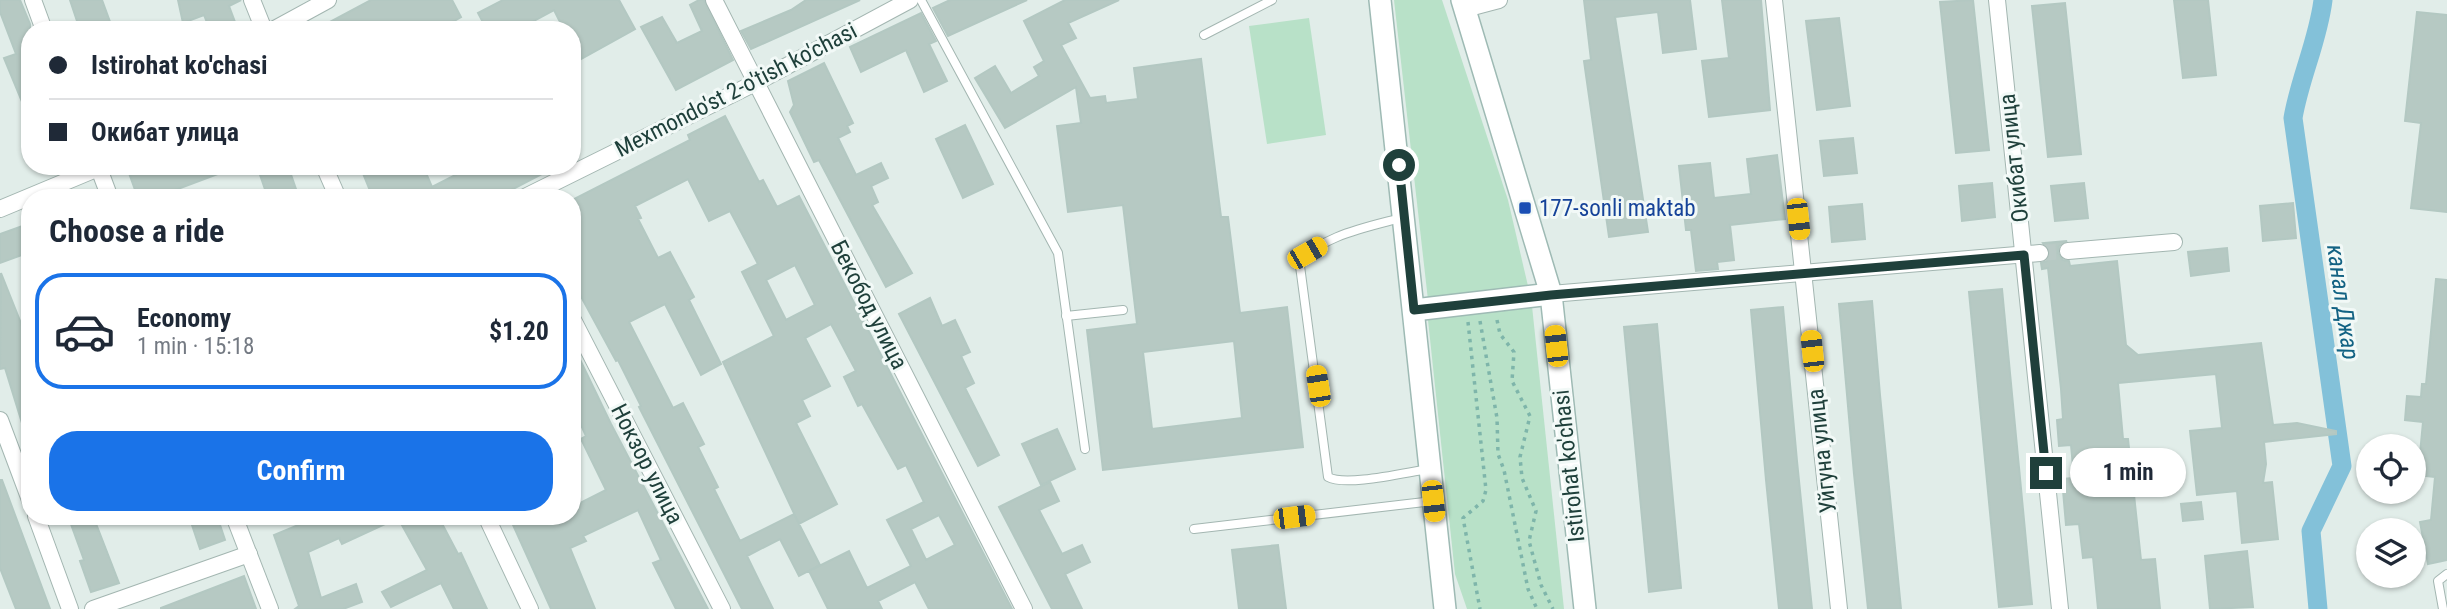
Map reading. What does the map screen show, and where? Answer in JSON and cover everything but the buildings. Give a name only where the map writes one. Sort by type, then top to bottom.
[{"type":"main road","points":[[1380,0],[1445,609]]},
{"type":"main road","name":"Istirohat ko'chasi","points":[[1464,4],[1551,295],[1585,609]]},
{"type":"main road","points":[[1414,310],[1551,295]]},
{"type":"street","points":[[33,0],[41,21]]},
{"type":"street","points":[[252,0],[260,21]]},
{"type":"street","points":[[290,21],[328,0]]},
{"type":"street","name":"Бекобод улица","points":[[714,0],[1024,609]]},
{"type":"street","name":"Mexmondo'st 2-o'tish ko'chasi","points":[[581,169],[755,83],[910,0]]},
{"type":"street","points":[[1464,4],[1499,0]]},
{"type":"street","name":"Уйгуна улица","points":[[1774,0],[1839,609]]},
{"type":"street","name":"Окибат улица","points":[[1997,0],[2032,254],[2060,609]]},
{"type":"street","points":[[48,189],[81,175]]},
{"type":"street","name":"Mexmondo'st 2-o'tish ko'chasi","points":[[541,189],[569,175]]},
{"type":"street","points":[[0,209],[21,200]]},
{"type":"street","points":[[2068,251],[2174,242]]},
{"type":"street","points":[[1551,295],[2032,254]]},
{"type":"street","name":"Нокзор улица","points":[[581,335],[722,609]]},
{"type":"street","points":[[0,420],[21,476]]},
{"type":"street","points":[[39,525],[71,609]]},
{"type":"street","points":[[238,525],[270,609]]},
{"type":"street","points":[[490,525],[530,609]]},
{"type":"street","points":[[93,609],[249,554]]},
{"type":"lane","points":[[921,0],[1058,253],[1085,449]]},
{"type":"lane","points":[[1204,34],[1272,0]]},
{"type":"lane","points":[[1404,217],[1326,242],[1307,253],[1300,266],[1328,477],[1336,481],[1353,480],[1430,469]]},
{"type":"lane","points":[[1066,316],[1123,310]]},
{"type":"lane","points":[[1194,529],[1433,501]]},
{"type":"lane","points":[[2443,609],[2438,581],[2447,574]]},
{"type":"path","points":[[1494,311],[1500,334],[1514,352],[1512,381],[1530,416],[1520,467],[1536,511],[1529,541],[1541,585],[1553,609]]},
{"type":"path","points":[[1467,314],[1486,490],[1483,501],[1463,518],[1480,609]]},
{"type":"path","points":[[1480,321],[1497,418],[1498,454],[1504,470],[1528,589],[1537,609]]},
{"type":"green space","points":[[1394,0],[1442,0],[1508,200],[1528,286],[1428,300]]},
{"type":"green space","points":[[1309,18],[1326,135],[1267,144],[1249,26]]},
{"type":"green space","points":[[1532,306],[1564,609],[1467,609],[1455,574],[1428,320]]},
{"type":"waterway","name":"канал Джар","points":[[2318,609],[2311,531],[2342,466],[2293,118],[2323,0]]},
{"type":"tunnel","points":[[2040,253],[2068,251]]},
{"type":"place","name":"177-sonli maktab","points":[[1525,208]]},
{"type":"route","points":[[1399,165],[1414,310],[1551,295],[2024,255],[2046,473]]}]
